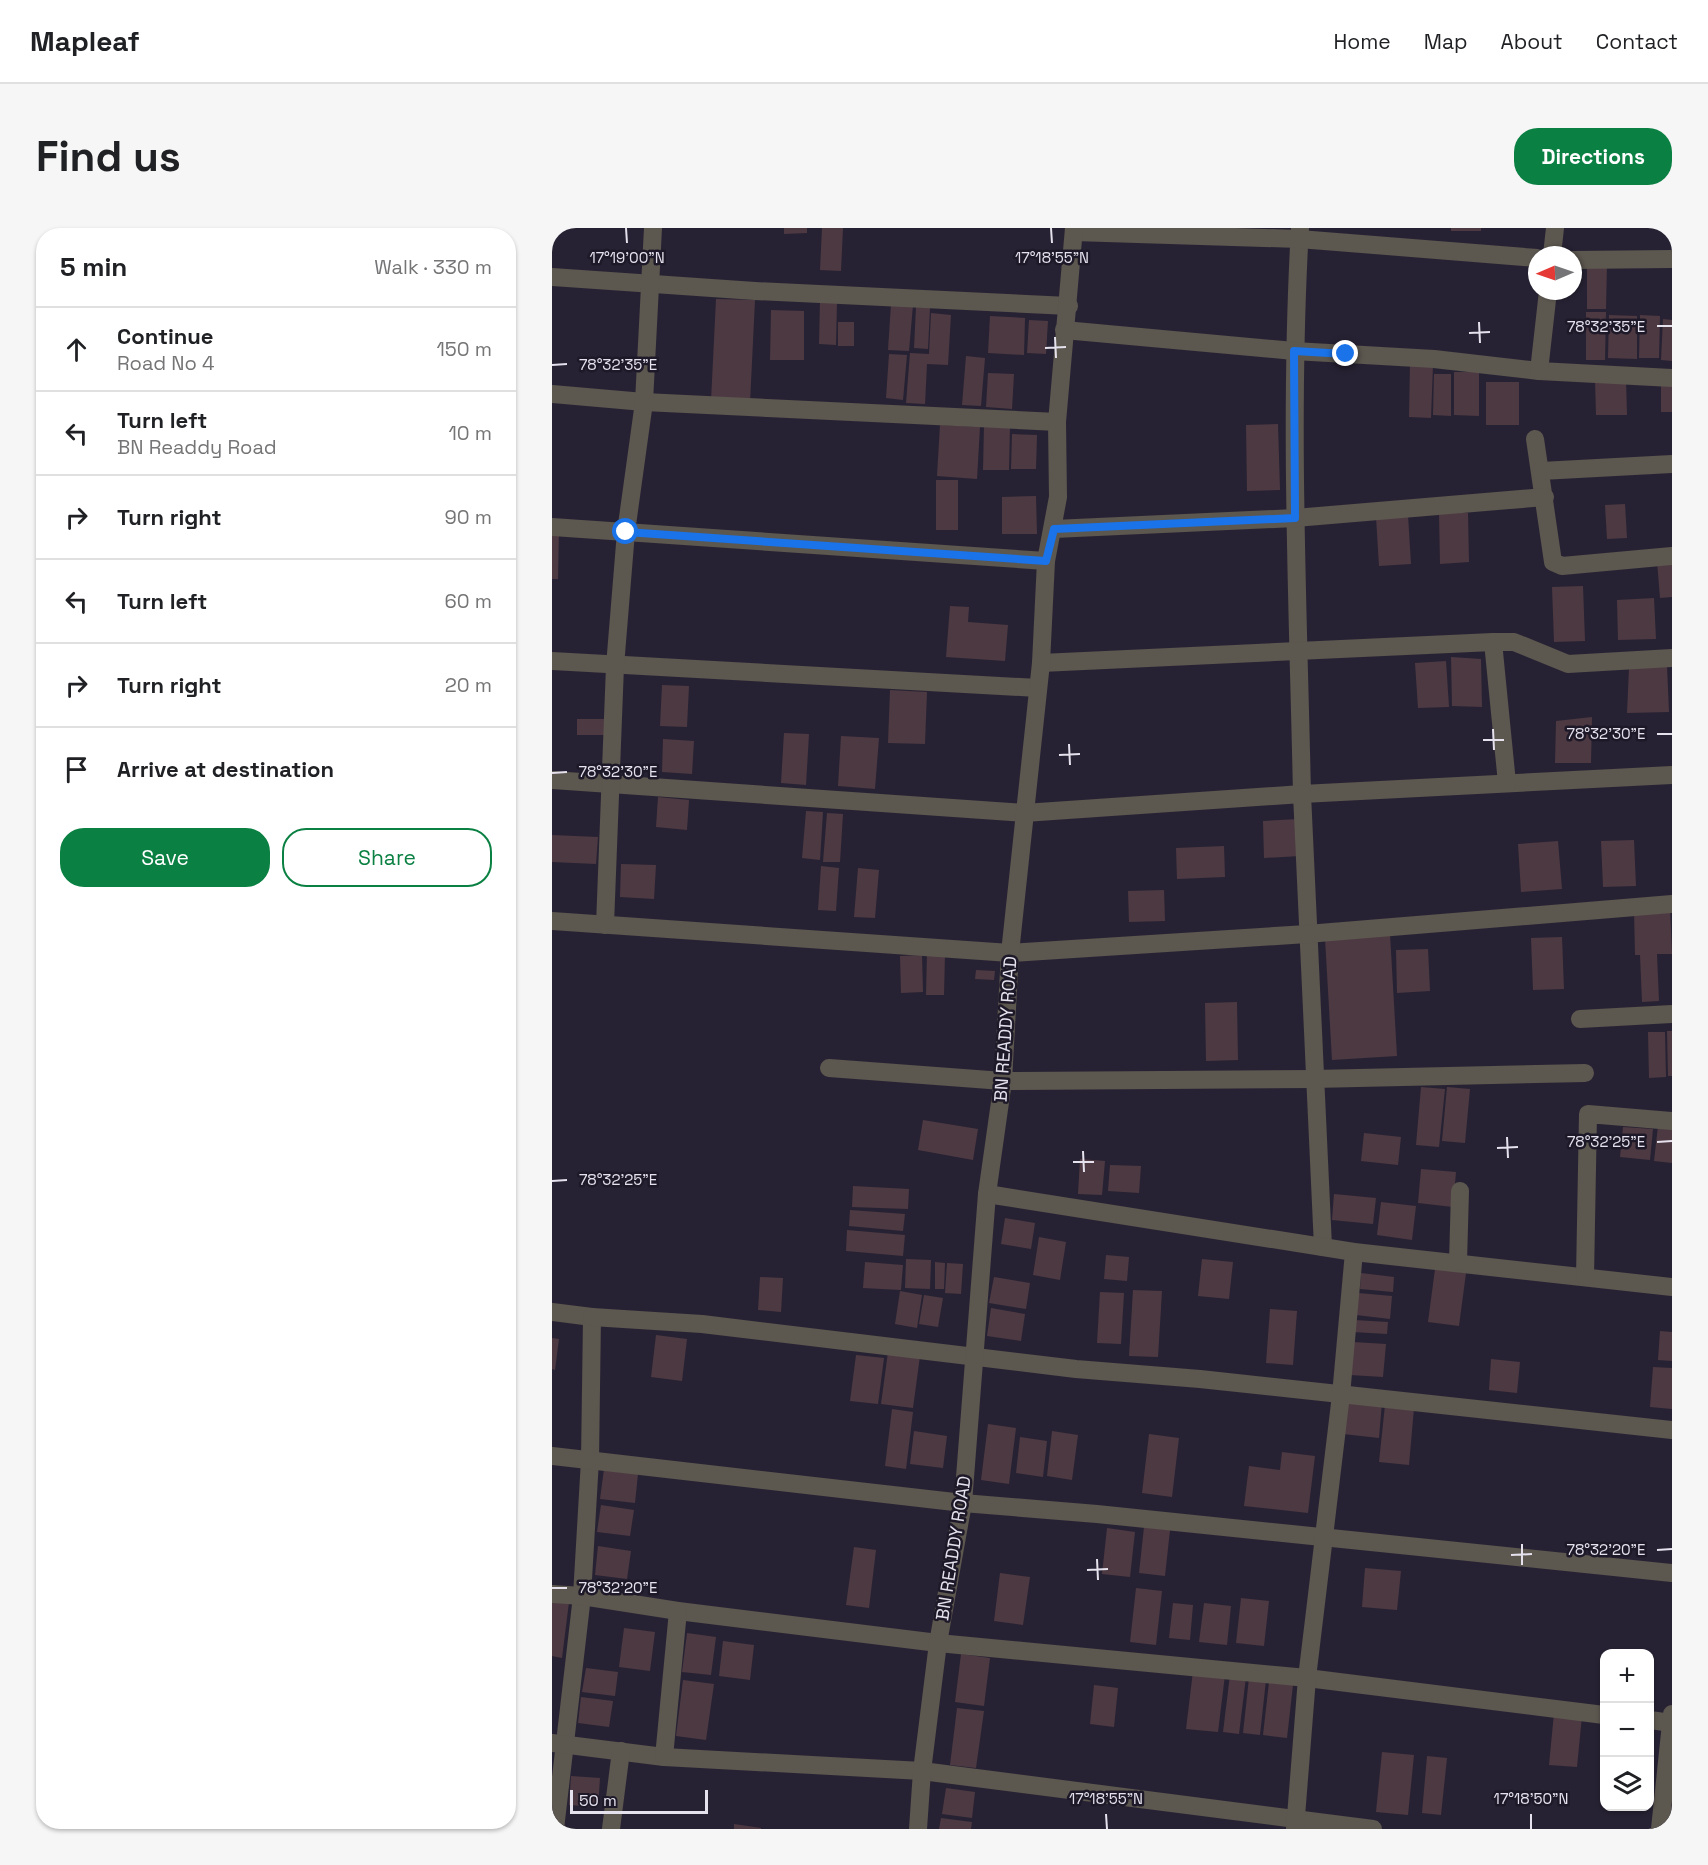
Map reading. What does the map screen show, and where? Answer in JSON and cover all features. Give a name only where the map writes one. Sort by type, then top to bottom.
[{"type":"street","points":[[605,925],[615,666],[626,532],[644,402],[653,228]]},
{"type":"street","points":[[1553,246],[1555,228]]},
{"type":"street","points":[[1074,230],[1300,234],[1528,257]]},
{"type":"street","name":"BN READDY ROAD","points":[[918,1829],[922,1771],[938,1643],[963,1503],[972,1355],[987,1194],[1003,1081],[1010,953],[1041,663],[1046,561],[1054,529],[1058,497],[1057,422],[1074,230]]},
{"type":"street","points":[[1300,234],[1294,351],[1295,518],[1307,934],[1323,1247]]},
{"type":"street","points":[[1582,260],[1672,259]]},
{"type":"street","points":[[552,277],[1069,306]]},
{"type":"street","points":[[1539,371],[1547,300]]},
{"type":"street","points":[[1064,330],[1294,351],[1434,359],[1539,371],[1672,378]]},
{"type":"street","points":[[552,394],[644,402],[1057,422]]},
{"type":"street","points":[[1535,439],[1553,561],[1562,566],[1672,556]]},
{"type":"street","points":[[1541,471],[1672,464]]},
{"type":"street","points":[[1054,529],[1295,518],[1545,497]]},
{"type":"street","points":[[552,526],[1046,561]]},
{"type":"street","points":[[1493,642],[1508,783]]},
{"type":"street","points":[[1041,663],[1493,642],[1514,642],[1568,664],[1672,658]]},
{"type":"street","points":[[552,661],[1038,688]]},
{"type":"street","points":[[552,780],[1024,813],[1302,794],[1672,775]]},
{"type":"street","points":[[552,921],[1010,953],[1307,934],[1672,904]]},
{"type":"street","points":[[1580,1019],[1672,1014]]},
{"type":"street","points":[[829,1068],[1003,1081],[1314,1079],[1585,1073]]},
{"type":"street","points":[[1585,1276],[1588,1114],[1672,1120]]},
{"type":"street","points":[[1458,1262],[1460,1191]]},
{"type":"street","points":[[987,1194],[1354,1252],[1672,1287]]},
{"type":"street","points":[[1295,1825],[1307,1678],[1341,1395],[1354,1252]]},
{"type":"street","points":[[552,1312],[702,1324],[1076,1369],[1672,1430]]},
{"type":"street","points":[[555,1829],[558,1744],[582,1596],[590,1460],[592,1317]]},
{"type":"street","points":[[552,1456],[963,1503],[1672,1573]]},
{"type":"street","points":[[552,1594],[938,1643],[1307,1678],[1600,1714]]},
{"type":"street","points":[[664,1757],[678,1611]]},
{"type":"street","points":[[1654,1720],[1672,1720],[1660,1829]]},
{"type":"street","points":[[558,1744],[664,1757],[922,1771],[1295,1825],[1373,1829]]},
{"type":"street","points":[[611,1829],[621,1751]]},
{"type":"building","points":[[784,228],[807,228],[807,233],[784,234]]},
{"type":"building","points":[[822,228],[843,228],[841,271],[820,270]]},
{"type":"building","points":[[1451,228],[1481,228],[1481,231],[1451,231]]},
{"type":"building","points":[[1587,264],[1607,264],[1606,309],[1587,309]]},
{"type":"building","points":[[716,299],[755,300],[750,403],[711,401]]},
{"type":"building","points":[[820,301],[837,301],[836,345],[819,344]]},
{"type":"building","points":[[891,304],[913,305],[909,351],[888,350]]},
{"type":"building","points":[[916,307],[930,308],[928,349],[914,348]]},
{"type":"building","points":[[771,310],[804,311],[804,360],[770,360]]},
{"type":"building","points":[[1586,312],[1606,312],[1605,360],[1586,360]]},
{"type":"building","points":[[931,313],[951,315],[948,365],[927,364],[925,404],[906,403],[910,353],[929,354]]},
{"type":"building","points":[[1609,315],[1637,316],[1637,359],[1608,358]]},
{"type":"building","points":[[1640,315],[1660,316],[1659,358],[1639,358]]},
{"type":"building","points":[[990,316],[1025,318],[1024,355],[988,353]]},
{"type":"building","points":[[1663,319],[1672,320],[1672,361],[1661,360]]},
{"type":"building","points":[[1029,320],[1048,321],[1046,354],[1027,353]]},
{"type":"building","points":[[838,322],[854,322],[854,346],[838,346]]},
{"type":"building","points":[[889,354],[907,355],[903,400],[886,398]]},
{"type":"building","points":[[966,356],[985,358],[981,406],[962,405]]},
{"type":"building","points":[[1410,364],[1433,365],[1431,418],[1409,417]]},
{"type":"building","points":[[1454,372],[1479,372],[1479,416],[1454,415]]},
{"type":"building","points":[[988,373],[1014,374],[1012,409],[986,407]]},
{"type":"building","points":[[1434,374],[1451,374],[1451,416],[1433,415]]},
{"type":"building","points":[[1595,380],[1626,380],[1627,415],[1596,415]]},
{"type":"building","points":[[1486,382],[1519,382],[1519,425],[1486,425]]},
{"type":"building","points":[[1661,385],[1672,385],[1672,412],[1661,412]]},
{"type":"building","points":[[1278,424],[1280,490],[1247,491],[1246,425]]},
{"type":"building","points":[[940,425],[980,427],[977,479],[937,476]]},
{"type":"building","points":[[984,426],[1010,426],[1009,470],[983,470]]},
{"type":"building","points":[[1012,434],[1037,435],[1036,469],[1011,469]]},
{"type":"building","points":[[936,480],[958,480],[958,530],[936,530]]},
{"type":"building","points":[[1036,496],[1037,534],[1002,534],[1002,497]]},
{"type":"building","points":[[1625,504],[1627,538],[1607,539],[1605,505]]},
{"type":"building","points":[[1439,513],[1468,513],[1469,562],[1440,564]]},
{"type":"building","points":[[1408,515],[1411,564],[1379,566],[1376,517]]},
{"type":"building","points":[[552,529],[559,530],[558,579],[552,579]]},
{"type":"building","points":[[1672,560],[1672,597],[1660,598],[1657,561]]},
{"type":"building","points":[[1583,586],[1585,641],[1554,642],[1552,587]]},
{"type":"building","points":[[1654,598],[1656,639],[1618,640],[1617,600]]},
{"type":"building","points":[[950,606],[969,607],[968,622],[1008,625],[1005,661],[946,657]]},
{"type":"building","points":[[1451,657],[1481,659],[1482,707],[1452,706]]},
{"type":"building","points":[[1446,661],[1449,707],[1418,708],[1415,663]]},
{"type":"building","points":[[1667,666],[1669,712],[1627,713],[1629,668]]},
{"type":"building","points":[[662,685],[689,686],[687,727],[660,726]]},
{"type":"building","points":[[890,690],[927,692],[925,744],[888,743]]},
{"type":"building","points":[[1592,717],[1591,763],[1555,763],[1556,721]]},
{"type":"building","points":[[577,719],[609,719],[609,735],[577,735]]},
{"type":"building","points":[[784,733],[809,734],[806,785],[781,783]]},
{"type":"building","points":[[841,736],[879,738],[875,789],[838,786]]},
{"type":"building","points":[[663,739],[694,741],[692,774],[662,772]]},
{"type":"building","points":[[658,797],[689,800],[687,830],[656,827]]},
{"type":"building","points":[[806,811],[823,812],[820,860],[802,858]]},
{"type":"building","points":[[827,813],[843,814],[840,862],[823,862]]},
{"type":"building","points":[[1299,819],[1300,856],[1264,858],[1263,821]]},
{"type":"building","points":[[552,835],[598,837],[596,864],[552,862]]},
{"type":"building","points":[[1634,840],[1636,886],[1603,887],[1601,841]]},
{"type":"building","points":[[1558,841],[1562,889],[1521,892],[1518,844]]},
{"type":"building","points":[[1224,846],[1225,877],[1177,879],[1176,848]]},
{"type":"building","points":[[621,864],[656,865],[654,899],[620,897]]},
{"type":"building","points":[[821,866],[839,868],[836,911],[818,910]]},
{"type":"building","points":[[858,868],[879,870],[875,918],[854,917]]},
{"type":"building","points":[[1164,890],[1165,921],[1129,922],[1128,891]]},
{"type":"building","points":[[1670,908],[1672,954],[1657,954],[1659,1001],[1642,1002],[1640,955],[1635,955],[1634,910]]},
{"type":"building","points":[[1390,934],[1397,1056],[1332,1060],[1325,938]]},
{"type":"building","points":[[1562,937],[1564,989],[1533,990],[1531,938]]},
{"type":"building","points":[[1428,949],[1430,991],[1397,993],[1396,950]]},
{"type":"building","points":[[927,953],[945,954],[944,995],[926,995]]},
{"type":"building","points":[[922,955],[923,992],[901,993],[900,956]]},
{"type":"building","points":[[976,970],[995,971],[994,980],[975,979]]},
{"type":"building","points":[[1237,1002],[1238,1060],[1206,1061],[1205,1003]]},
{"type":"building","points":[[1667,1031],[1672,1031],[1672,1076],[1668,1076]]},
{"type":"building","points":[[1648,1032],[1665,1032],[1666,1077],[1649,1078]]},
{"type":"building","points":[[1421,1087],[1445,1089],[1439,1147],[1416,1145]]},
{"type":"building","points":[[1447,1087],[1470,1089],[1465,1143],[1442,1141]]},
{"type":"building","points":[[923,1120],[978,1129],[973,1160],[918,1150]]},
{"type":"building","points":[[1658,1126],[1672,1128],[1672,1163],[1654,1161]]},
{"type":"building","points":[[1623,1127],[1653,1129],[1650,1160],[1620,1157]]},
{"type":"building","points":[[1364,1133],[1401,1137],[1398,1165],[1361,1161]]},
{"type":"building","points":[[1080,1159],[1105,1161],[1102,1195],[1078,1194]]},
{"type":"building","points":[[1110,1165],[1141,1166],[1139,1193],[1108,1191]]},
{"type":"building","points":[[1421,1169],[1456,1172],[1453,1207],[1418,1203]]},
{"type":"building","points":[[853,1186],[909,1189],[908,1209],[852,1207]]},
{"type":"building","points":[[1334,1194],[1376,1198],[1373,1224],[1332,1220]]},
{"type":"building","points":[[1381,1202],[1416,1206],[1412,1240],[1377,1235]]},
{"type":"building","points":[[850,1210],[905,1214],[903,1231],[849,1226]]},
{"type":"building","points":[[1005,1218],[1035,1223],[1031,1249],[1001,1244]]},
{"type":"building","points":[[847,1230],[905,1235],[903,1256],[846,1251]]},
{"type":"building","points":[[1039,1237],[1066,1242],[1060,1280],[1033,1275]]},
{"type":"building","points":[[1106,1255],[1129,1257],[1127,1281],[1104,1279]]},
{"type":"building","points":[[906,1259],[931,1260],[930,1289],[905,1288]]},
{"type":"building","points":[[1202,1259],[1233,1262],[1229,1299],[1198,1296]]},
{"type":"building","points":[[865,1262],[903,1265],[901,1290],[863,1288]]},
{"type":"building","points":[[935,1262],[945,1263],[944,1289],[935,1289]]},
{"type":"building","points":[[947,1263],[963,1264],[961,1294],[945,1293]]},
{"type":"building","points":[[1435,1269],[1466,1273],[1459,1326],[1428,1322]]},
{"type":"building","points":[[1361,1273],[1394,1277],[1393,1292],[1360,1289]]},
{"type":"building","points":[[760,1277],[783,1278],[781,1312],[758,1310]]},
{"type":"building","points":[[994,1277],[1030,1283],[1026,1309],[989,1303]]},
{"type":"building","points":[[1133,1290],[1162,1291],[1158,1357],[1129,1356]]},
{"type":"building","points":[[900,1291],[922,1295],[917,1328],[895,1324]]},
{"type":"building","points":[[1100,1292],[1124,1293],[1121,1344],[1097,1343]]},
{"type":"building","points":[[1358,1293],[1392,1296],[1390,1319],[1356,1315]]},
{"type":"building","points":[[924,1295],[943,1298],[938,1327],[919,1324]]},
{"type":"building","points":[[991,1308],[1025,1314],[1021,1341],[987,1336]]},
{"type":"building","points":[[1270,1309],[1297,1311],[1293,1365],[1266,1363]]},
{"type":"building","points":[[1354,1320],[1388,1322],[1387,1334],[1353,1332]]},
{"type":"building","points":[[1660,1331],[1672,1332],[1672,1361],[1658,1360]]},
{"type":"building","points":[[656,1335],[687,1339],[682,1381],[651,1377]]},
{"type":"building","points":[[552,1338],[559,1339],[555,1370],[552,1369]]},
{"type":"building","points":[[1353,1342],[1386,1344],[1383,1377],[1350,1375]]},
{"type":"building","points":[[888,1352],[920,1356],[913,1408],[881,1404]]},
{"type":"building","points":[[856,1355],[884,1358],[878,1404],[850,1401]]},
{"type":"building","points":[[1491,1359],[1520,1362],[1517,1393],[1489,1390]]},
{"type":"building","points":[[1653,1367],[1672,1368],[1672,1409],[1650,1407]]},
{"type":"building","points":[[1347,1399],[1382,1402],[1379,1438],[1343,1434]]},
{"type":"building","points":[[1385,1405],[1414,1408],[1409,1465],[1379,1462]]},
{"type":"building","points":[[892,1409],[913,1412],[906,1469],[885,1466]]},
{"type":"building","points":[[988,1424],[1016,1428],[1009,1484],[981,1480]]},
{"type":"building","points":[[914,1431],[947,1436],[943,1468],[910,1464]]},
{"type":"building","points":[[1052,1431],[1078,1435],[1072,1480],[1047,1476]]},
{"type":"building","points":[[1149,1434],[1179,1438],[1172,1497],[1142,1493]]},
{"type":"building","points":[[1020,1437],[1047,1441],[1043,1477],[1016,1473]]},
{"type":"building","points":[[1282,1452],[1315,1456],[1308,1513],[1244,1506],[1249,1466],[1280,1470]]},
{"type":"building","points":[[604,1469],[638,1474],[635,1503],[600,1499]]},
{"type":"building","points":[[601,1505],[634,1510],[630,1536],[597,1532]]},
{"type":"building","points":[[1144,1527],[1170,1530],[1165,1576],[1139,1573]]},
{"type":"building","points":[[1107,1528],[1135,1532],[1130,1577],[1102,1574]]},
{"type":"building","points":[[598,1546],[631,1551],[627,1579],[595,1575]]},
{"type":"building","points":[[854,1547],[876,1550],[869,1608],[846,1605]]},
{"type":"building","points":[[1365,1568],[1401,1571],[1397,1610],[1362,1607]]},
{"type":"building","points":[[1000,1573],[1030,1577],[1023,1625],[994,1621]]},
{"type":"building","points":[[1136,1588],[1162,1591],[1156,1645],[1130,1642]]},
{"type":"building","points":[[1241,1598],[1269,1601],[1264,1646],[1236,1643]]},
{"type":"building","points":[[552,1600],[569,1602],[562,1658],[552,1656]]},
{"type":"building","points":[[1173,1603],[1193,1605],[1190,1640],[1169,1638]]},
{"type":"building","points":[[1204,1603],[1231,1606],[1227,1645],[1199,1642]]},
{"type":"building","points":[[624,1628],[655,1632],[650,1671],[619,1667]]},
{"type":"building","points":[[687,1633],[716,1637],[711,1675],[682,1672]]},
{"type":"building","points":[[723,1641],[754,1645],[750,1680],[719,1676]]},
{"type":"building","points":[[961,1654],[990,1658],[984,1706],[955,1702]]},
{"type":"building","points":[[586,1668],[618,1672],[615,1696],[582,1692]]},
{"type":"building","points":[[1193,1671],[1225,1675],[1218,1732],[1186,1729]]},
{"type":"building","points":[[1230,1675],[1246,1677],[1239,1734],[1223,1732]]},
{"type":"building","points":[[1249,1678],[1266,1680],[1260,1735],[1243,1733]]},
{"type":"building","points":[[683,1680],[714,1684],[706,1740],[676,1736]]},
{"type":"building","points":[[1269,1682],[1293,1685],[1287,1738],[1263,1735]]},
{"type":"building","points":[[1094,1685],[1118,1688],[1114,1727],[1090,1724]]},
{"type":"building","points":[[581,1697],[613,1701],[609,1727],[578,1723]]},
{"type":"building","points":[[957,1708],[984,1711],[976,1768],[950,1765]]},
{"type":"building","points":[[1554,1713],[1582,1716],[1577,1767],[1549,1765]]},
{"type":"building","points":[[1382,1752],[1414,1755],[1408,1815],[1376,1812]]},
{"type":"building","points":[[1427,1756],[1447,1758],[1441,1815],[1422,1813]]},
{"type":"building","points":[[571,1776],[600,1778],[598,1807],[569,1805]]},
{"type":"building","points":[[946,1788],[975,1792],[972,1818],[942,1814]]},
{"type":"building","points":[[941,1818],[972,1822],[971,1829],[939,1829]]},
{"type":"building","points":[[734,1824],[761,1828],[761,1829],[734,1829]]},
{"type":"route","points":[[626,532],[1046,561],[1054,529],[1295,518],[1294,351],[1346,354]]}]
